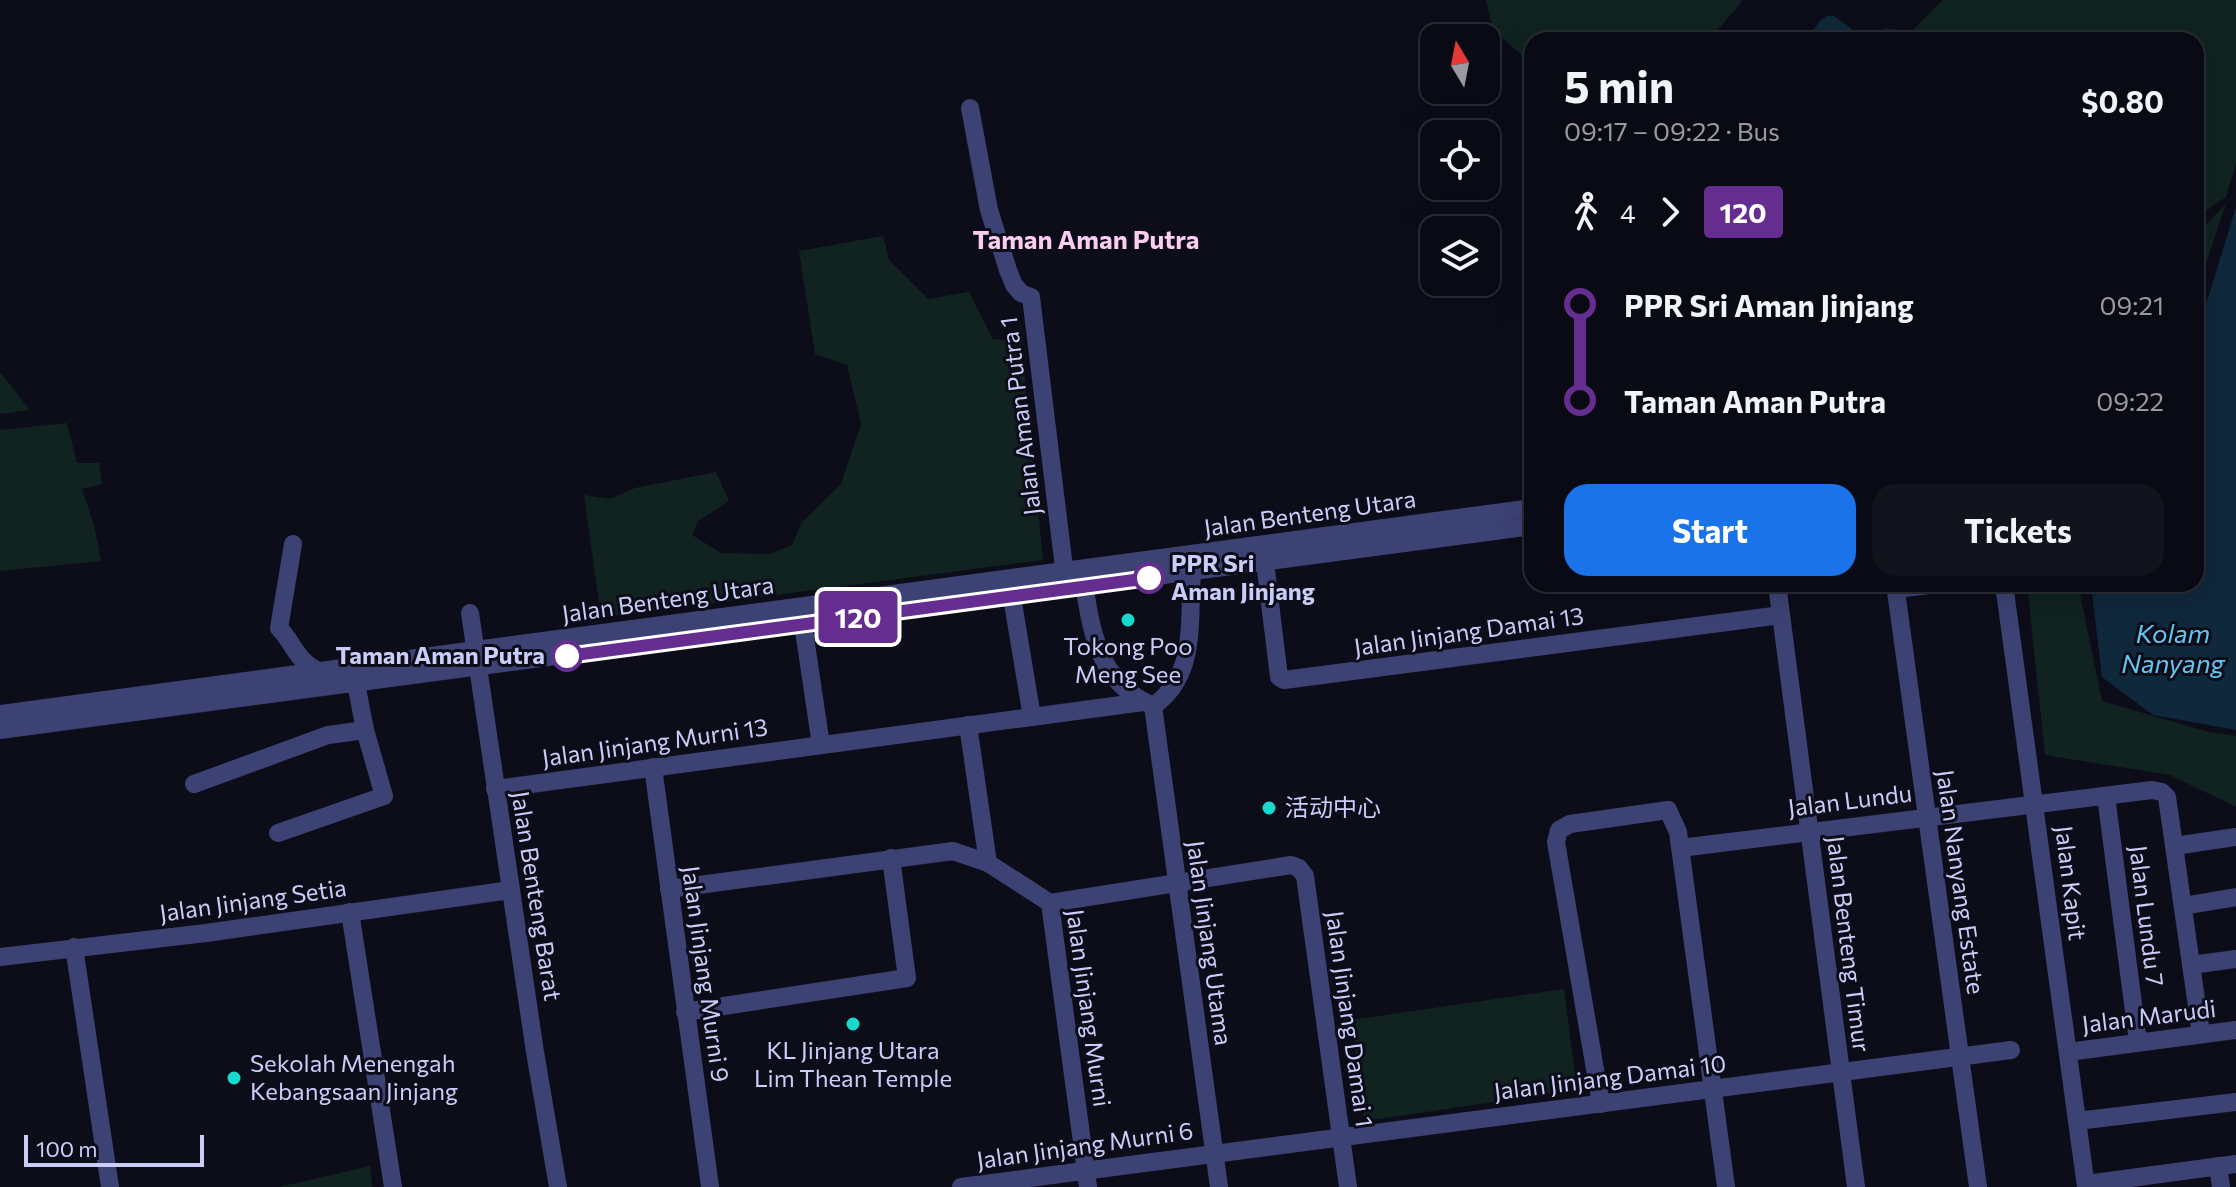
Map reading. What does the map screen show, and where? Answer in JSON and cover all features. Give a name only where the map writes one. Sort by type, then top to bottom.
[{"type":"street","name":"Jalan Aman Putra 1","points":[[970,108],[989,210],[1008,270],[1021,293],[1031,297],[1074,579]]},
{"type":"street","name":"Jalan Benteng Utara","points":[[0,714],[320,672],[476,659],[1074,579],[1524,509]]},
{"type":"street","name":"Jalan Benteng Utara","points":[[595,643],[803,624],[1012,597],[1074,579],[1192,573],[1524,527]]},
{"type":"street","points":[[293,544],[279,628],[287,636],[297,657],[306,666],[320,672]]},
{"type":"street","name":"Jalan Jinjang Damai 13","points":[[1265,562],[1279,677],[1284,680],[1781,615]]},
{"type":"street","points":[[1074,579],[1098,652],[1111,674],[1128,693],[1148,704],[1167,696],[1181,675],[1189,648],[1192,573]]},
{"type":"street","name":"Jalan Benteng Timur","points":[[1778,592],[1856,1187]]},
{"type":"street","name":"Jalan Nanyang Estate","points":[[1896,592],[1978,1187]]},
{"type":"street","name":"Jalan Kapit","points":[[2006,592],[2086,1186]]},
{"type":"street","points":[[1012,597],[1032,717]]},
{"type":"street","name":"Jalan Benteng Barat","points":[[470,613],[558,1187]]},
{"type":"street","points":[[803,624],[821,745]]},
{"type":"street","name":"Jalan Benteng Utara","points":[[0,730],[356,683],[476,659]]},
{"type":"street","points":[[278,833],[384,796],[365,730],[356,683]]},
{"type":"street","name":"Jalan Jinjang Murni 13","points":[[495,789],[968,725],[1148,704]]},
{"type":"street","name":"Jalan Jinjang Utama","points":[[1148,704],[1177,883],[1219,1187]]},
{"type":"street","points":[[968,725],[988,863]]},
{"type":"street","points":[[194,784],[328,735],[365,730]]},
{"type":"street","name":"Jalan Jinjang Murni 9","points":[[653,767],[710,1187]]},
{"type":"street","name":"Jalan Lundu","points":[[1680,848],[2152,790],[2162,792],[2167,797],[2174,846]]},
{"type":"street","name":"Jalan Lundu 7","points":[[2106,796],[2138,1042]]},
{"type":"street","points":[[1601,1104],[1556,842],[1559,830],[1570,824],[1668,810],[1678,832],[1726,1187]]},
{"type":"street","points":[[2201,1034],[2174,846],[2236,837]]},
{"type":"street","name":"Jalan Jinjang Murni","points":[[669,889],[953,851],[988,863],[1050,903],[1087,1179]]},
{"type":"street","points":[[685,1012],[907,978],[891,858]]},
{"type":"street","name":"Jalan Jinjang Damai 1","points":[[1177,883],[1291,865],[1299,868],[1305,876],[1348,1187]]},
{"type":"street","points":[[1050,903],[1177,883]]},
{"type":"street","name":"Jalan Jinjang Setia","points":[[0,957],[206,933],[511,890]]},
{"type":"street","points":[[2183,906],[2236,897]]},
{"type":"street","points":[[350,912],[393,1187]]},
{"type":"street","points":[[74,947],[110,1187]]},
{"type":"street","points":[[2191,965],[2236,959]]},
{"type":"street","name":"Jalan Marudi","points":[[2068,1052],[2236,1030]]},
{"type":"street","name":"Jalan Jinjang Damai 10","points":[[1214,1153],[2011,1050]]},
{"type":"street","points":[[2077,1121],[2236,1102]]},
{"type":"street","name":"Jalan Jinjang Murni 6","points":[[961,1187],[1087,1179],[1214,1153]]},
{"type":"street","points":[[2086,1186],[2159,1181],[2227,1165],[2221,1187]]},
{"type":"green space","points":[[1486,0],[1743,0],[1716,32],[1524,32],[1524,57],[1500,36],[1500,24],[1492,24]]},
{"type":"green space","points":[[1943,0],[2236,0],[2236,164],[2226,197],[2204,212],[2204,32],[1911,32]]},
{"type":"green space","points":[[1886,28],[1911,32],[1877,32]]},
{"type":"green space","points":[[2226,204],[2204,269],[2204,227]]},
{"type":"green space","points":[[883,236],[889,260],[928,299],[969,292],[993,339],[1021,341],[1043,560],[601,618],[584,495],[609,499],[635,488],[716,472],[729,501],[698,521],[692,535],[721,553],[770,554],[792,545],[802,522],[841,484],[861,424],[847,365],[815,354],[799,251]]},
{"type":"green space","points":[[0,372],[30,410],[0,414]]},
{"type":"green space","points":[[67,423],[77,463],[99,463],[102,484],[82,489],[94,525],[101,561],[0,571],[0,430]]},
{"type":"green space","points":[[2028,592],[2080,592],[2102,701],[2209,732],[2236,736],[2236,807],[2170,775],[2045,755]]},
{"type":"green space","points":[[1564,989],[1577,1090],[1364,1121],[1351,1020]]},
{"type":"green space","points":[[370,1166],[372,1187],[279,1187]]},
{"type":"water","points":[[1834,16],[1856,32],[1811,32],[1821,20]]},
{"type":"water","name":"Kolam Nanyang","points":[[2236,207],[2236,730],[2153,715],[2102,677],[2092,592],[2204,592],[2204,311]]},
{"type":"bus line","name":"120","points":[[567,656],[1149,578]]},
{"type":"place","name":"PPR Sri Aman Jinjang","points":[[1149,578]]},
{"type":"place","name":"Tokong Poo Meng See","points":[[1128,620]]},
{"type":"place","name":"Taman Aman Putra","points":[[567,656]]},
{"type":"place","name":"活动中心","points":[[1269,808]]},
{"type":"place","name":"KL Jinjang Utara Lim Thean Temple","points":[[853,1024]]},
{"type":"place","name":"Sekolah Menengah Kebangsaan Jinjang","points":[[234,1078]]},
{"type":"district","name":"Taman Aman Putra","points":[[1086,240]]}]
